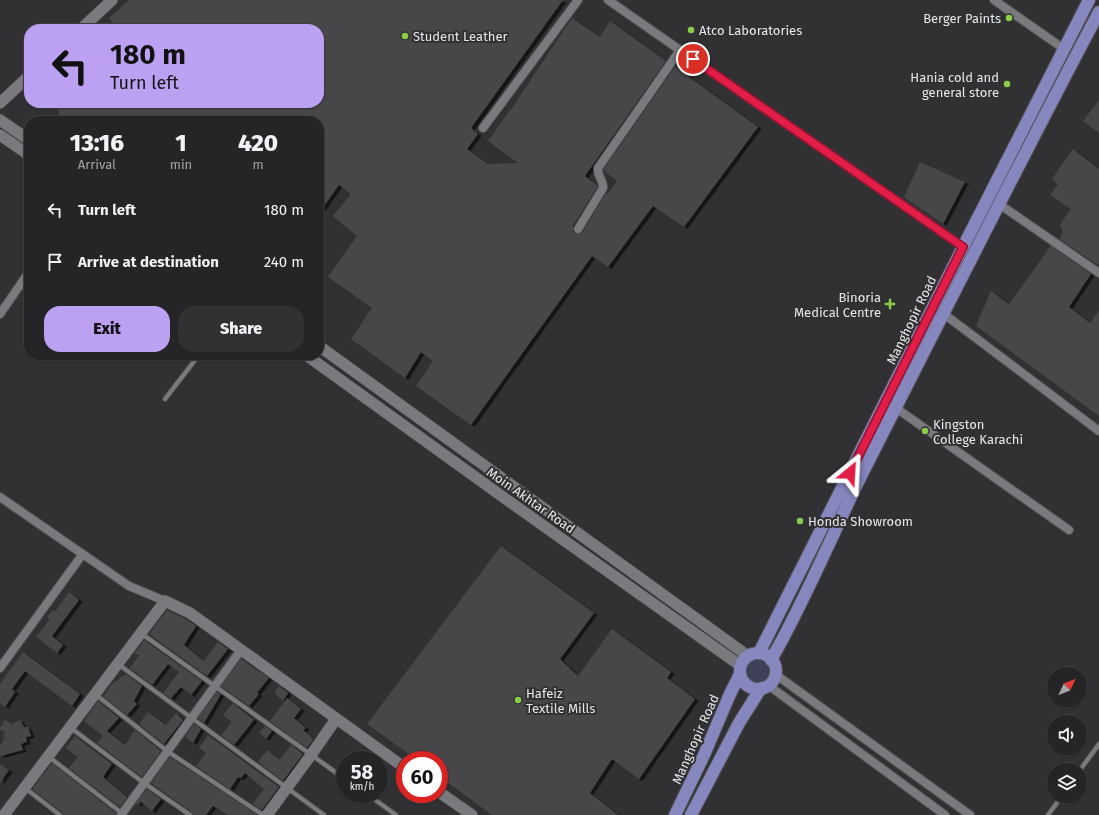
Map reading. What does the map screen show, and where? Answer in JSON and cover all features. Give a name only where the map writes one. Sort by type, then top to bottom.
[{"type":"main road","points":[[86,24],[112,0]]},
{"type":"main road","name":"Manghopir Road","points":[[675,815],[747,662],[963,247],[1089,0]]},
{"type":"main road","points":[[771,660],[793,619],[854,490],[1047,110],[1099,12]]},
{"type":"main road","points":[[0,103],[24,81]]},
{"type":"main road","points":[[0,120],[24,137]]},
{"type":"main road","points":[[0,135],[24,152]]},
{"type":"main road","name":"Moin Akhtar Road","points":[[324,350],[512,485],[747,662]]},
{"type":"main road","name":"Moin Akhtar Road","points":[[313,360],[503,497],[747,662]]},
{"type":"main road","points":[[503,497],[512,485]]},
{"type":"main road","points":[[4,815],[164,601],[190,613],[396,762]]},
{"type":"main road","points":[[691,815],[742,717],[764,687],[773,680],[775,668],[771,660],[766,655],[747,662],[744,682],[752,688],[764,687]]},
{"type":"main road","points":[[725,706],[731,704],[738,705],[742,710],[742,717]]},
{"type":"main road","points":[[267,815],[336,719]]},
{"type":"main road","points":[[448,799],[468,814]]},
{"type":"street","points":[[483,128],[578,0]]},
{"type":"street","points":[[608,0],[963,247]]},
{"type":"street","points":[[994,0],[1064,49]]},
{"type":"street","points":[[578,228],[604,185],[598,172],[598,168],[680,50]]},
{"type":"street","points":[[999,204],[1099,272]]},
{"type":"street","points":[[0,314],[24,279]]},
{"type":"street","points":[[944,314],[1099,431]]},
{"type":"street","points":[[896,408],[1069,530]]},
{"type":"street","points":[[0,497],[129,586],[164,601]]},
{"type":"street","points":[[0,668],[82,555]]},
{"type":"street","points":[[123,814],[214,686],[242,650]]},
{"type":"street","points":[[775,674],[970,815]]},
{"type":"street","points":[[764,687],[945,815]]},
{"type":"lane","points":[[165,399],[195,360]]},
{"type":"lane","points":[[141,633],[336,773]]},
{"type":"lane","points":[[118,663],[324,815]]},
{"type":"lane","points":[[95,694],[167,751],[263,815]]},
{"type":"lane","points":[[70,727],[144,783],[190,815]]},
{"type":"lane","points":[[1085,763],[1099,744]]},
{"type":"lane","points":[[48,756],[123,814]]},
{"type":"lane","points":[[24,788],[60,815]]},
{"type":"lane","points":[[379,803],[396,815]]},
{"type":"lane","points":[[1048,815],[1057,803]]},
{"type":"shaded area","points":[[757,658],[766,662],[770,671],[766,680],[757,684],[748,680],[744,671],[748,662]]},
{"type":"building","points":[[129,0],[563,0],[471,128],[478,134],[467,149],[488,164],[518,163],[488,141],[572,18],[600,37],[610,21],[666,61],[585,176],[598,186],[573,226],[573,232],[577,234],[583,232],[606,193],[608,194],[617,181],[603,170],[675,67],[758,127],[684,227],[653,206],[608,267],[592,256],[471,425],[416,386],[433,361],[421,352],[405,378],[351,339],[372,308],[328,277],[357,236],[333,216],[351,194],[339,185],[324,206],[324,116],[59,116],[59,108],[324,108],[324,24],[113,24],[109,18]]},
{"type":"building","points":[[1099,100],[1099,133],[1083,121]]},
{"type":"building","points":[[1073,149],[1099,169],[1098,265],[1059,239],[1063,233],[1060,224],[1071,209],[1050,195],[1058,184],[1052,179]]},
{"type":"building","points":[[920,162],[965,182],[943,224],[904,197]]},
{"type":"building","points":[[1051,246],[1091,274],[1069,307],[1090,323],[1099,310],[1099,416],[976,326],[991,291],[1009,304]]},
{"type":"building","name":"Hafeiz Textile Mills","points":[[501,546],[594,613],[560,659],[578,676],[612,629],[671,672],[667,678],[695,699],[639,779],[612,759],[590,793],[618,815],[492,815],[448,783],[448,751],[404,751],[367,724]]},
{"type":"building","points":[[69,592],[79,600],[52,636],[63,645],[57,653],[36,637],[50,619],[47,617],[53,610],[55,612]]},
{"type":"building","points":[[167,610],[186,619],[196,626],[184,645],[204,661],[218,642],[228,649],[207,676],[149,634]]},
{"type":"building","points":[[144,640],[202,681],[191,695],[181,687],[171,698],[163,693],[179,672],[168,664],[152,685],[130,668],[139,655],[134,654]]},
{"type":"building","points":[[23,652],[80,694],[72,706],[25,671],[12,689],[15,692],[5,707],[0,703],[0,684]]},
{"type":"building","points":[[241,659],[269,678],[249,706],[221,686]]},
{"type":"building","points":[[126,674],[142,686],[134,701],[137,704],[127,715],[103,696],[112,684]]},
{"type":"building","points":[[279,686],[288,693],[283,701],[274,693]]},
{"type":"building","points":[[217,692],[221,694],[204,723],[198,718]]},
{"type":"building","points":[[287,698],[301,709],[294,718],[306,728],[303,730],[314,739],[307,748],[270,721]]},
{"type":"building","points":[[98,701],[119,718],[107,731],[125,745],[135,730],[161,751],[142,777],[97,743],[103,736],[84,721]]},
{"type":"building","points":[[233,703],[254,720],[234,745],[221,735],[232,722],[223,715]]},
{"type":"building","points":[[148,712],[166,725],[176,713],[183,720],[164,744],[139,724]]},
{"type":"building","points":[[5,720],[12,724],[20,720],[24,727],[28,727],[31,736],[26,737],[27,742],[21,744],[23,750],[0,756],[0,746],[5,738],[3,737],[5,732],[0,730],[0,728]]},
{"type":"building","points":[[194,724],[201,729],[193,743],[185,737]]},
{"type":"building","points":[[265,726],[272,731],[266,739],[259,733]]},
{"type":"building","points":[[208,735],[279,787],[262,810],[253,804],[264,789],[245,773],[241,778],[238,777],[230,789],[196,766],[206,753],[199,748]]},
{"type":"building","points":[[75,736],[112,764],[103,777],[127,797],[120,807],[69,768],[78,757],[66,748]]},
{"type":"building","points":[[291,745],[303,754],[283,781],[258,762],[267,750],[280,760]]},
{"type":"building","points":[[170,757],[257,815],[228,815],[213,806],[206,815],[193,815],[189,810],[151,783]]},
{"type":"building","points":[[52,763],[116,813],[116,815],[63,815],[62,812],[32,789]]},
{"type":"building","points":[[0,764],[9,770],[0,783]]},
{"type":"building","points":[[147,789],[161,799],[152,811],[140,801],[138,805],[136,803]]},
{"type":"place","name":"Berger Paints","points":[[1009,18]]},
{"type":"place","name":"Atco Laboratories","points":[[691,30]]},
{"type":"place","name":"Student Leather","points":[[405,36]]},
{"type":"place","name":"Hania cold and general store","points":[[1007,84]]},
{"type":"place","name":"Binoria Medical Centre","points":[[890,304]]},
{"type":"place","name":"Kingston College Karachi","points":[[925,431]]},
{"type":"place","name":"Honda Showroom","points":[[800,521]]},
{"type":"place","name":"Hafeiz Textile Mills","points":[[518,700]]},
{"type":"route","points":[[693,59],[963,247],[850,473]]}]
